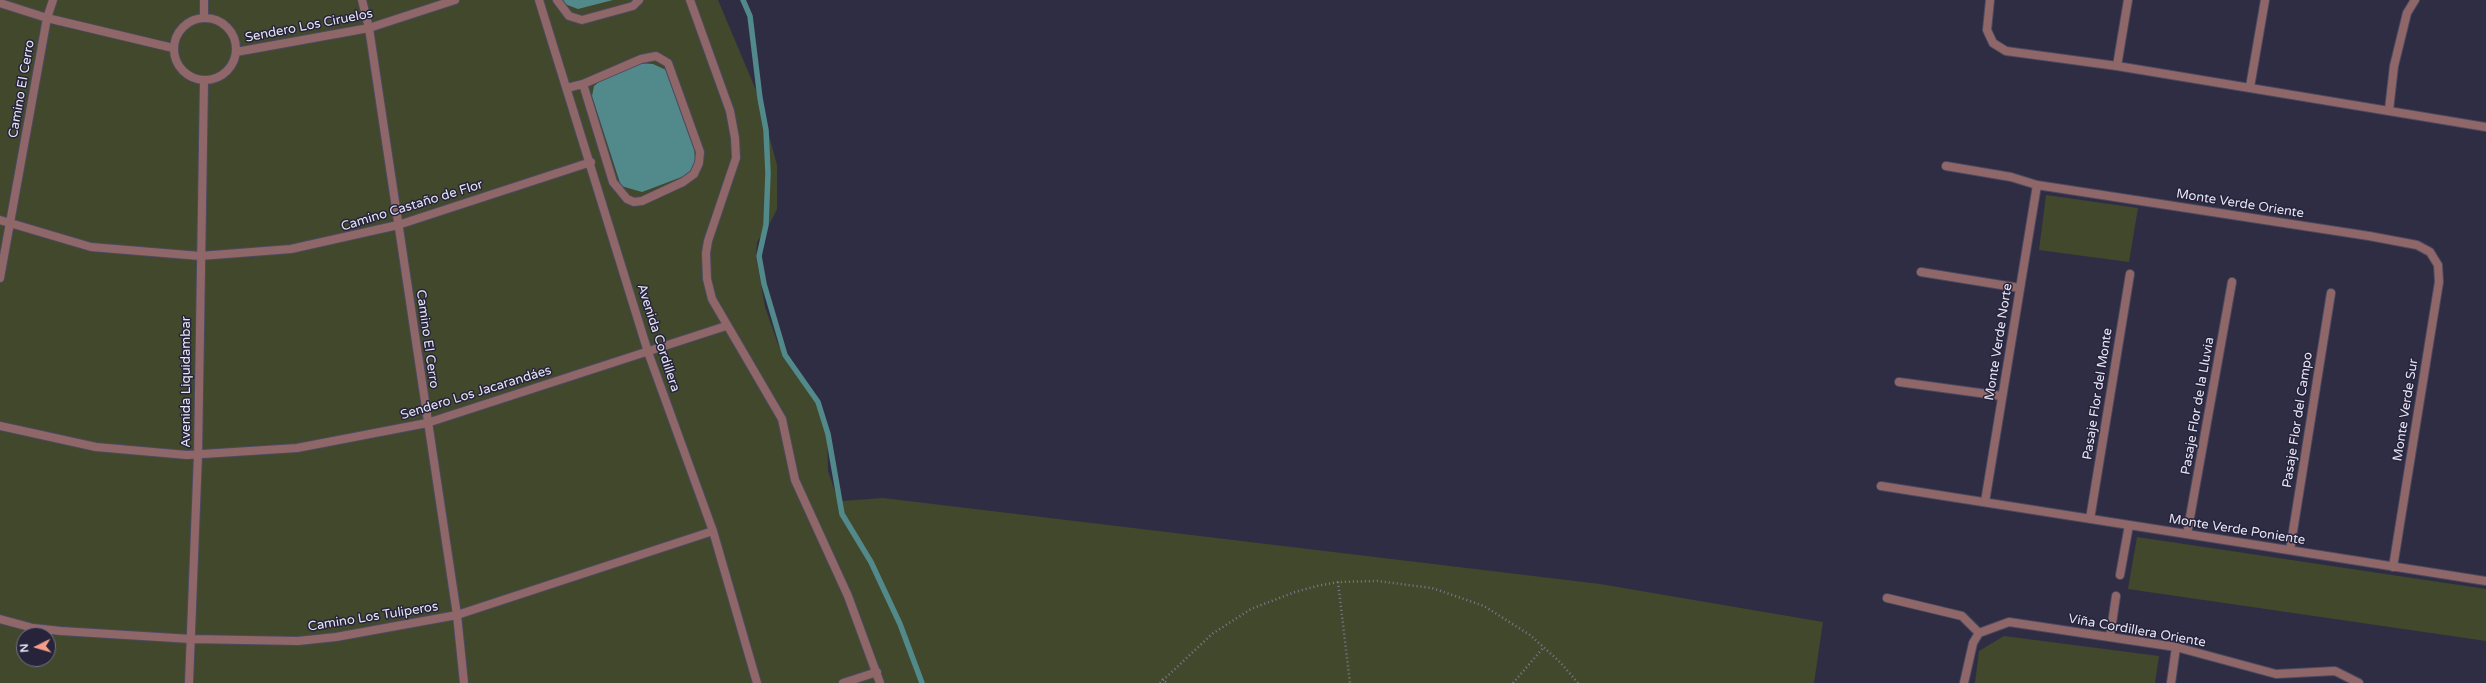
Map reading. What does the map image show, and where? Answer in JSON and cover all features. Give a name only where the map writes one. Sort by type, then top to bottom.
[{"type":"street","name":"Camino El Cerro","points":[[0,278],[47,18],[53,0]]},
{"type":"street","points":[[204,0],[204,18]]},
{"type":"street","name":"Camino El Cerro","points":[[362,0],[369,28],[427,423],[457,615],[464,683]]},
{"type":"street","name":"Sendero Los Ciruelos","points":[[236,52],[369,28],[455,0]]},
{"type":"street","name":"Avenida Cordillera","points":[[539,0],[591,162],[648,352],[713,531],[757,683]]},
{"type":"street","points":[[557,0],[569,16],[582,20],[633,6],[639,0]]},
{"type":"street","points":[[690,0],[730,111],[734,132],[736,158],[708,241],[705,258],[712,299],[726,326],[782,418],[795,480],[848,596],[880,683]]},
{"type":"street","points":[[1990,0],[1987,30],[1989,37],[1999,48],[2014,52],[2117,66],[2250,87],[2486,127]]},
{"type":"street","points":[[2117,66],[2128,0]]},
{"type":"street","points":[[2250,87],[2265,0]]},
{"type":"street","points":[[2389,110],[2394,66],[2407,13],[2415,0]]},
{"type":"street","points":[[0,4],[47,18],[173,48]]},
{"type":"street","points":[[204,18],[221,23],[228,28],[233,36],[236,52],[233,62],[223,75],[204,81],[187,76],[175,59],[173,48],[174,40],[182,27],[189,22],[204,18]]},
{"type":"street","points":[[567,88],[583,84],[641,59],[656,56],[668,63],[700,152],[699,163],[694,174],[683,182],[642,201],[634,202],[627,199],[613,182],[583,84]]},
{"type":"street","name":"Avenida Liquidambar","points":[[190,683],[198,455],[204,81]]},
{"type":"street","name":"Camino Castaño de Flor","points":[[0,220],[9,224],[91,247],[200,256],[291,249],[339,240],[398,225],[591,162]]},
{"type":"street","name":"Monte Verde Oriente","points":[[1946,166],[2011,177],[2037,185],[2369,236],[2417,245],[2430,252],[2435,257]]},
{"type":"street","name":"Monte Verde Norte","points":[[1985,502],[2037,185]]},
{"type":"street","name":"Monte Verde Sur","points":[[2393,567],[2439,282],[2438,265],[2435,257]]},
{"type":"street","points":[[1920,272],[2020,288]]},
{"type":"street","name":"Pasaje Flor del Monte","points":[[2090,519],[2130,274]]},
{"type":"street","name":"Pasaje Flor de la Lluvia","points":[[2187,534],[2232,282]]},
{"type":"street","name":"Pasaje Flor del Campo","points":[[2290,550],[2331,293]]},
{"type":"street","name":"Sendero Los Jacarandáes","points":[[0,426],[96,447],[198,455],[297,448],[427,423],[726,326]]},
{"type":"street","points":[[1898,382],[2002,396]]},
{"type":"street","name":"Monte Verde Poniente","points":[[1881,486],[2486,581]]},
{"type":"street","points":[[2120,575],[2129,525]]},
{"type":"street","name":"Camino Los Tuliperos","points":[[0,619],[33,628],[61,632],[191,639],[298,641],[365,633],[457,615],[713,531]]},
{"type":"street","points":[[2110,637],[2116,596]]},
{"type":"street","points":[[1887,598],[1962,616],[1979,633],[1973,643],[1964,683]]},
{"type":"street","name":"Viña Cordillera Oriente","points":[[1979,633],[2009,622],[2176,648],[2276,674],[2335,671],[2358,683]]},
{"type":"street","points":[[2171,683],[2176,648]]},
{"type":"street","points":[[843,683],[877,672]]},
{"type":"street","points":[[2275,683],[2276,674]]},
{"type":"path","points":[[1338,582],[1350,683]]},
{"type":"path","points":[[1160,683],[1162,679],[1212,634],[1252,609],[1295,592],[1338,582],[1396,582],[1449,593],[1500,615],[1544,647],[1578,683]]},
{"type":"path","points":[[1513,683],[1544,647]]},
{"type":"path","points":[[1162,679],[1167,683]]},
{"type":"shaded area","points":[[0,0],[718,0],[758,95],[777,165],[777,209],[770,223],[757,242],[756,256],[765,307],[778,344],[789,363],[816,397],[823,412],[827,428],[828,471],[837,497],[842,501],[883,498],[1600,584],[1823,622],[1814,683],[0,683]]},
{"type":"shaded area","points":[[563,0],[613,0],[578,9],[565,4]]},
{"type":"shaded area","points":[[637,63],[653,64],[666,70],[694,149],[696,165],[687,175],[642,192],[621,186],[592,96],[594,86],[609,74]]},
{"type":"shaded area","points":[[2046,195],[2138,208],[2129,262],[2039,250]]},
{"type":"shaded area","points":[[2137,537],[2486,589],[2486,641],[2128,589]]},
{"type":"shaded area","points":[[2004,636],[2159,656],[2155,683],[1975,683],[1979,651]]},
{"type":"waterway","points":[[743,0],[750,16],[760,98],[766,130],[768,173],[766,225],[759,256],[764,284],[785,355],[818,402],[828,434],[842,514],[871,562],[900,624],[922,683]]}]
